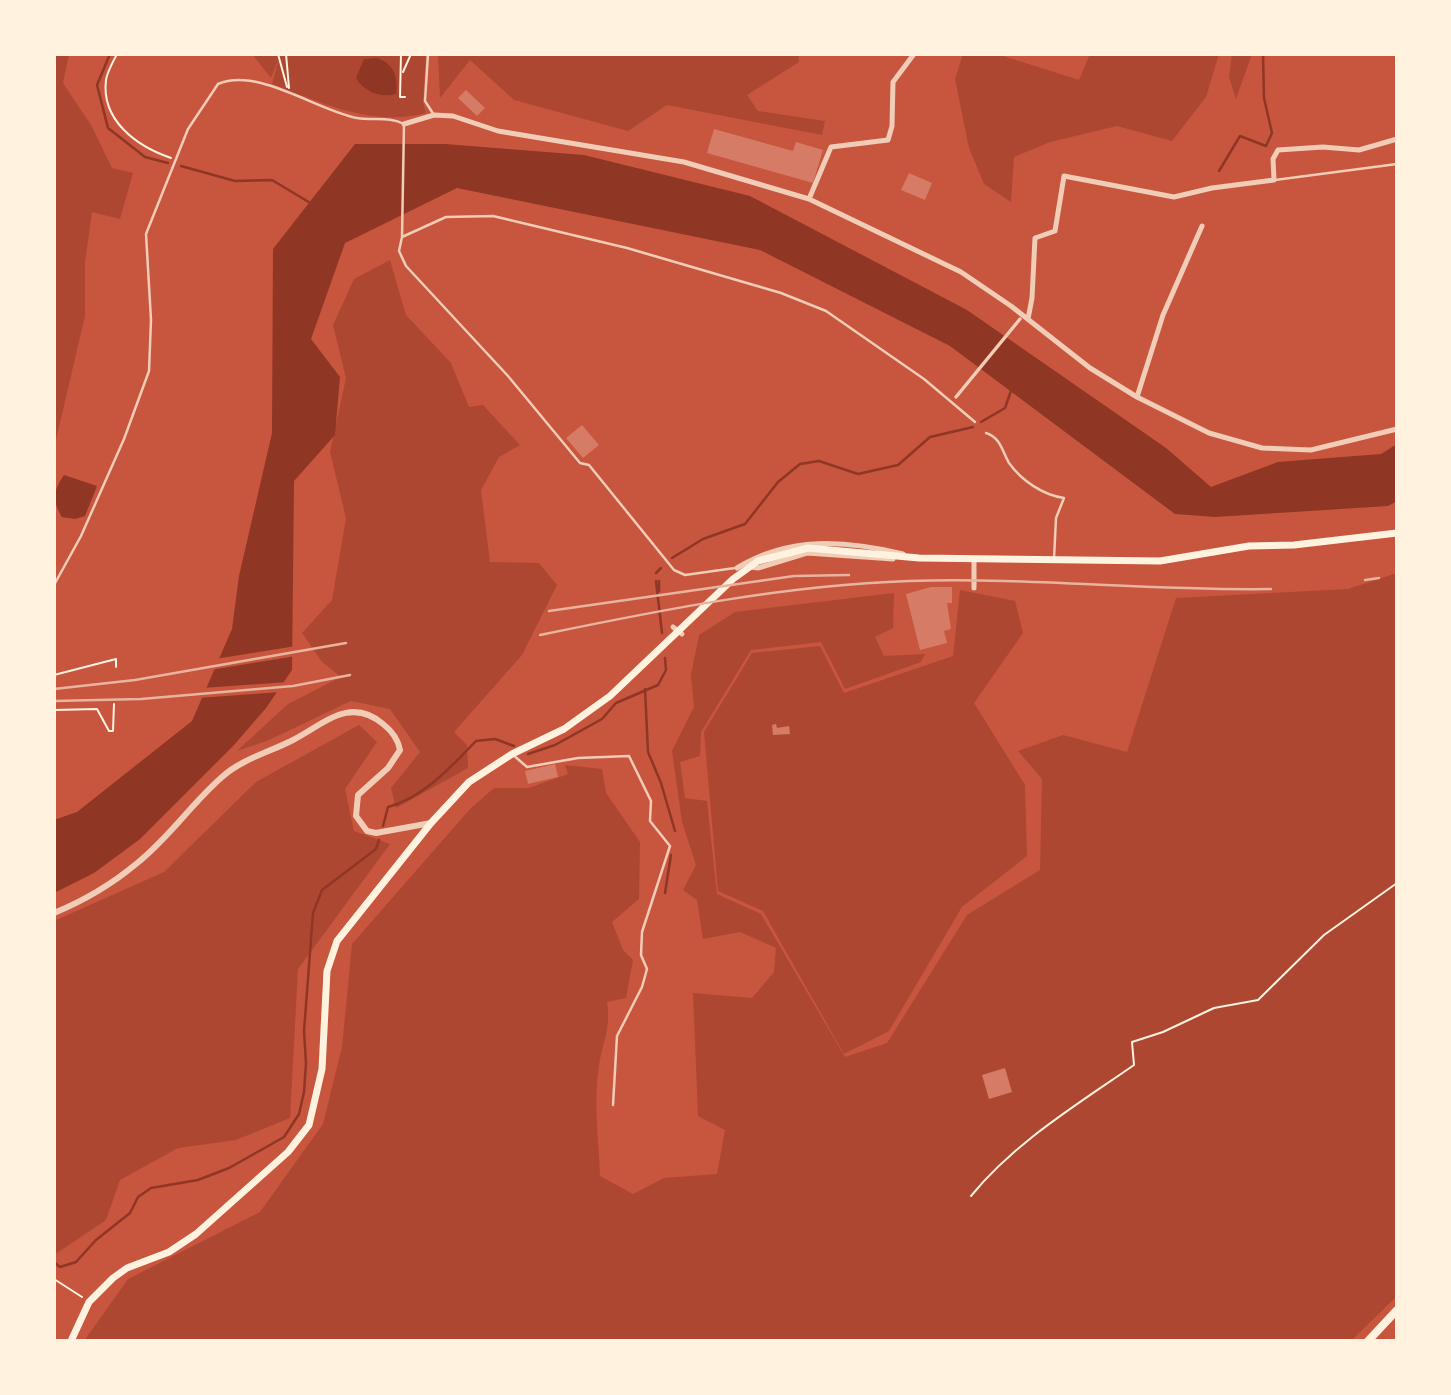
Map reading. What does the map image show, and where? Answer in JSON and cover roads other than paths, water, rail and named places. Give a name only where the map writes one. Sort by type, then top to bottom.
[{"type":"main road","points":[[71,1341],[89,1302],[127,1268],[169,1252],[196,1234],[274,1165],[309,1125],[322,1069],[327,971],[337,942],[430,823],[469,782],[512,754],[564,729],[610,696],[733,579],[772,555],[808,548],[892,553],[919,558],[1160,561],[1249,546],[1294,545],[1397,533]]},
{"type":"main road","points":[[1368,1341],[1397,1310]]},
{"type":"street","points":[[809,199],[831,147],[888,140],[892,126],[893,82],[914,54]]},
{"type":"street","points":[[404,124],[434,115],[453,116],[498,131],[684,162],[809,199],[961,272],[1028,319],[1090,368],[1137,397],[1209,433],[1262,448],[1311,450],[1397,429]]},
{"type":"street","points":[[1028,319],[1032,298],[1035,238],[1055,231],[1064,176],[1174,197],[1212,188],[1274,180],[1273,159],[1278,150],[1323,147],[1359,150],[1397,139]]},
{"type":"street","points":[[1137,397],[1163,315],[1202,226]]},
{"type":"street","points":[[956,397],[1020,319]]},
{"type":"street","points":[[737,568],[770,550],[815,542],[871,546],[919,558]]},
{"type":"street","points":[[737,568],[758,568],[807,553],[883,559],[919,558]]},
{"type":"street","points":[[974,559],[974,588]]},
{"type":"street","points":[[673,627],[682,634]]},
{"type":"street","points":[[54,913],[76,904],[134,866],[165,840],[222,777],[235,767],[295,740],[341,712],[363,712],[374,716],[389,728],[398,741],[400,750],[388,768],[358,795],[355,807],[360,824],[367,831],[376,833],[430,823]]},
{"type":"lane","points":[[428,54],[425,101],[434,115]]},
{"type":"lane","points":[[54,584],[81,536],[124,439],[149,371],[151,320],[145,243],[176,160],[188,129],[218,84],[243,79],[352,117],[391,120],[404,124],[402,237],[399,251],[406,266],[508,376],[580,463],[589,465],[674,570],[685,575],[737,568]]},
{"type":"lane","points":[[1274,180],[1397,164]]},
{"type":"lane","points":[[402,237],[446,217],[493,216],[627,248],[768,289],[826,311],[924,379],[975,422]]},
{"type":"lane","points":[[986,433],[994,436],[1018,473],[1046,495],[1064,498],[1056,518],[1054,559]]},
{"type":"lane","points":[[512,754],[527,767],[578,758],[629,756],[651,801],[650,821],[670,846],[642,932],[641,955],[647,970],[642,987],[617,1036],[613,1105]]},
{"type":"waterway","points":[[110,54],[97,85],[108,128],[145,157],[168,163]]},
{"type":"waterway","points":[[1219,171],[1240,136],[1266,146],[1272,133],[1264,98],[1263,54]]},
{"type":"waterway","points":[[181,166],[235,181],[272,180],[312,204]]},
{"type":"waterway","points":[[981,422],[1005,408],[1012,388]]},
{"type":"waterway","points":[[672,558],[703,539],[745,524],[778,482],[800,464],[819,461],[858,474],[898,465],[930,437],[973,427]]},
{"type":"waterway","points":[[656,573],[661,568]]},
{"type":"waterway","points":[[656,581],[662,633]]},
{"type":"waterway","points":[[659,581],[659,591]]},
{"type":"waterway","points":[[528,754],[555,745],[602,719],[616,703],[658,685],[666,670],[665,658]]},
{"type":"waterway","points":[[645,689],[648,752],[661,783],[675,831]]},
{"type":"waterway","points":[[383,826],[388,807],[425,789],[476,741],[495,739],[514,746]]},
{"type":"waterway","points":[[54,1262],[60,1267],[76,1262],[96,1240],[130,1213],[138,1197],[151,1188],[198,1180],[229,1168],[284,1137],[299,1114],[304,1092],[304,1031],[313,913],[322,890],[376,849],[379,840]]},
{"type":"waterway","points":[[665,893],[671,855]]},
{"type":"railway","points":[[549,611],[794,576],[849,575]]},
{"type":"railway","points":[[1365,580],[1379,578]]},
{"type":"railway","points":[[540,635],[724,600],[863,583],[954,580],[1271,589]]},
{"type":"railway","points":[[54,689],[135,680],[346,643]]},
{"type":"railway","points":[[54,701],[141,699],[293,686],[350,675]]}]
